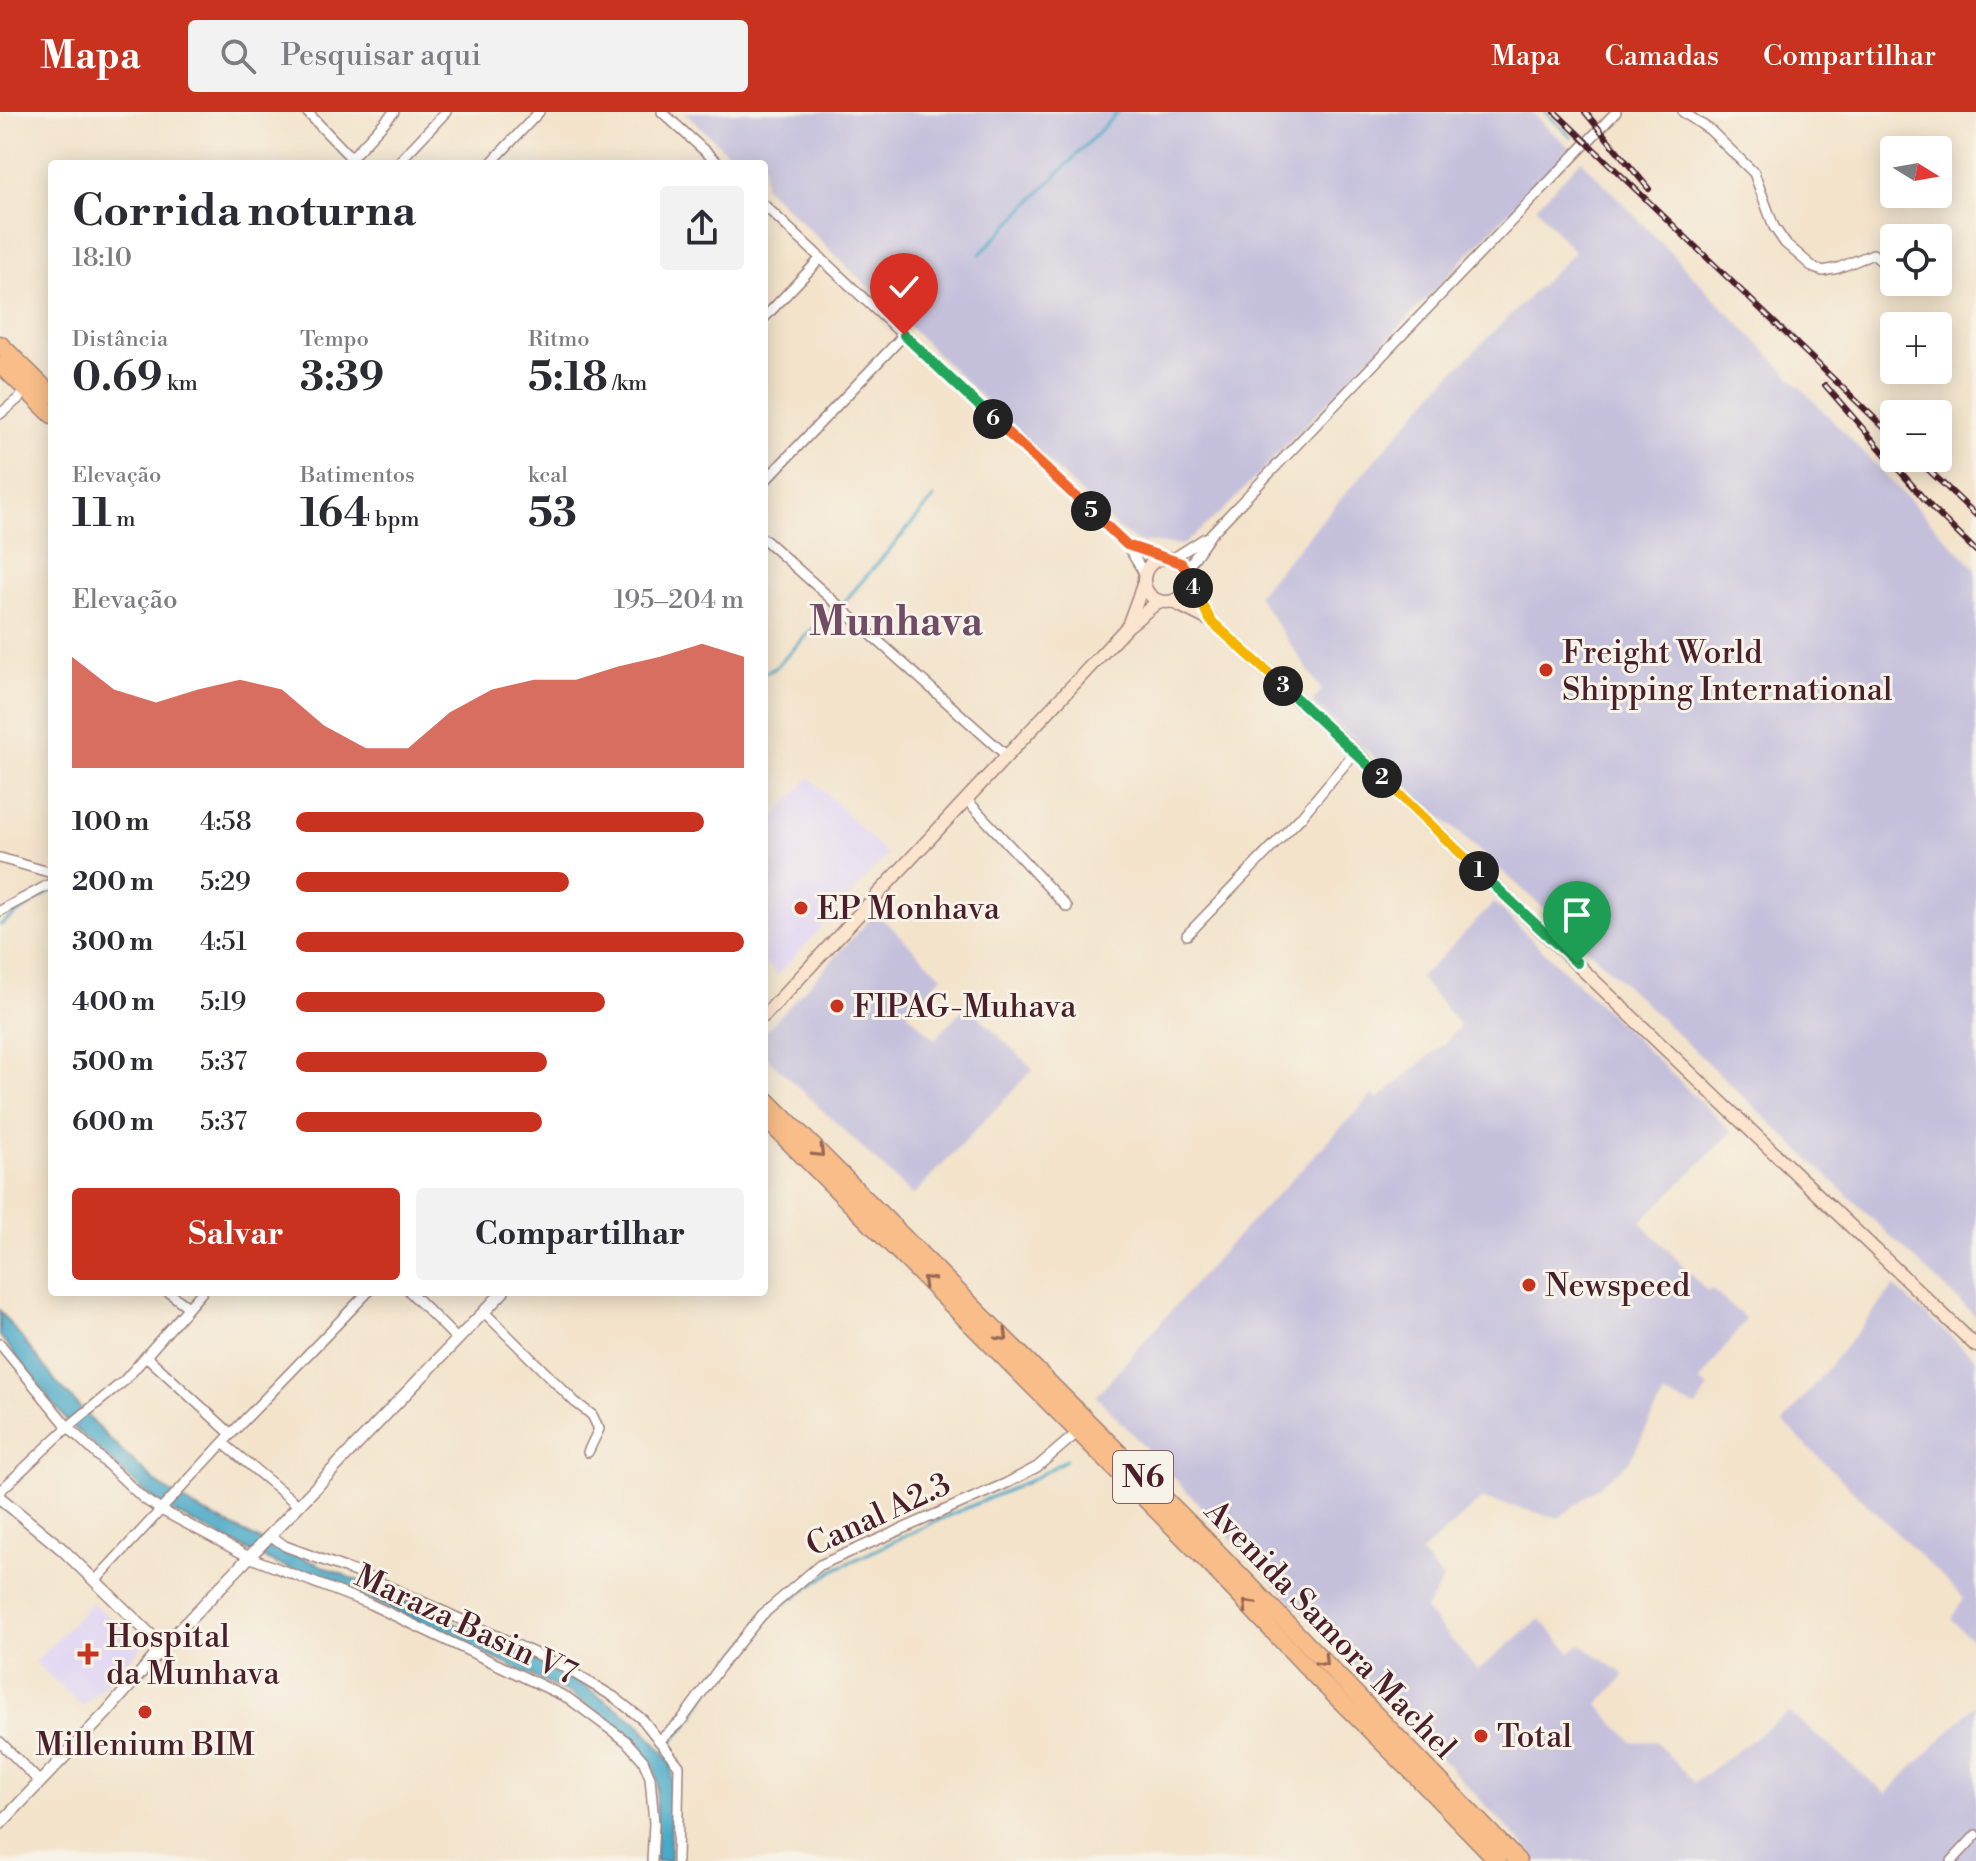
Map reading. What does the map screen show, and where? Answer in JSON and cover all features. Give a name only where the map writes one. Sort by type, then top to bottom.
[{"type":"highway","points":[[0,344],[48,409]]},
{"type":"highway","points":[[0,364],[48,393]]},
{"type":"highway","name":"Avenida Samora Machel","points":[[768,1101],[1196,1530],[1518,1861]]},
{"type":"highway","name":"Avenida Samora Machel","points":[[768,1121],[1498,1861]]},
{"type":"main road","points":[[1128,626],[1151,564],[1168,558],[1188,576],[1211,621]]},
{"type":"main road","points":[[768,1012],[1128,626],[1166,601],[1184,594],[1188,576]]},
{"type":"main road","points":[[1145,579],[1148,592],[1211,621],[1355,752],[1976,1346]]},
{"type":"street","points":[[307,112],[353,160]]},
{"type":"street","points":[[355,160],[394,112]]},
{"type":"street","points":[[401,160],[446,112]]},
{"type":"street","points":[[494,160],[539,112]]},
{"type":"street","points":[[662,112],[715,160]]},
{"type":"street","points":[[1188,576],[1211,534],[1616,112]]},
{"type":"street","points":[[1683,112],[1710,130],[1754,173],[1774,227],[1785,243],[1814,268],[1823,271],[1838,268],[1873,254],[1880,260]]},
{"type":"street","points":[[768,214],[821,258],[1127,545],[1145,579]]},
{"type":"street","points":[[768,314],[821,258]]},
{"type":"street","points":[[768,478],[904,335]]},
{"type":"street","points":[[0,414],[33,386]]},
{"type":"street","points":[[1127,545],[1168,558],[1211,534]]},
{"type":"street","points":[[768,543],[1007,756]]},
{"type":"street","points":[[1187,935],[1300,818],[1355,752]]},
{"type":"street","points":[[966,799],[1067,907]]},
{"type":"street","points":[[0,858],[48,872]]},
{"type":"street","points":[[0,911],[48,885]]},
{"type":"street","points":[[173,1296],[187,1306]]},
{"type":"street","points":[[0,1491],[87,1410],[124,1381],[198,1296]]},
{"type":"street","points":[[95,1581],[364,1296]]},
{"type":"street","points":[[414,1296],[458,1340]]},
{"type":"street","points":[[0,1824],[163,1647],[499,1296]]},
{"type":"street","points":[[484,1312],[592,1415],[599,1429],[588,1452]]},
{"type":"street","name":"Maraza Basin V7","points":[[0,1344],[68,1427],[144,1499],[161,1510],[251,1558],[370,1604],[568,1698],[626,1741],[643,1760],[650,1777],[654,1823],[652,1861]]},
{"type":"street","points":[[146,1356],[231,1434]]},
{"type":"street","name":"Canal A2.3","points":[[659,1741],[681,1721],[762,1615],[820,1565],[1007,1483],[1037,1467],[1078,1432]]},
{"type":"street","points":[[223,1443],[298,1505]]},
{"type":"street","points":[[0,1498],[62,1549],[163,1647]]},
{"type":"street","points":[[270,1535],[285,1546],[366,1576],[560,1665],[614,1697],[643,1720],[679,1766],[677,1861]]},
{"type":"street","points":[[0,1742],[40,1782]]},
{"type":"street","points":[[1952,1861],[1976,1835]]},
{"type":"shaded area","points":[[684,112],[1531,112],[1570,148],[1227,507],[1183,545],[1138,542],[1118,529],[768,190],[768,160],[736,160]]},
{"type":"shaded area","points":[[1581,160],[1976,569],[1976,1317],[1558,921],[1312,702],[1322,691],[1257,595],[1443,382],[1574,252],[1536,207]]},
{"type":"shaded area","name":"EP Monhava","points":[[810,777],[887,855],[778,975],[768,965],[768,824]]},
{"type":"shaded area","points":[[1494,903],[1732,1132],[1641,1222],[1707,1291],[1711,1289],[1746,1319],[1700,1381],[1708,1388],[1696,1407],[1664,1395],[1629,1462],[1559,1518],[1482,1499],[1421,1553],[1443,1580],[1425,1610],[1478,1670],[1540,1619],[1570,1652],[1580,1644],[1625,1675],[1598,1705],[1632,1742],[1656,1741],[1694,1783],[1789,1712],[1886,1794],[1976,1704],[1976,1861],[1539,1861],[1096,1396],[1226,1248],[1372,1095],[1378,1099],[1445,1043],[1460,1026],[1420,978]]},
{"type":"shaded area","name":"FIPAG-Muhava","points":[[876,913],[942,976],[907,1013],[935,1039],[967,1005],[1033,1069],[913,1196],[768,1059],[768,1029]]},
{"type":"shaded area","points":[[1894,1287],[1976,1359],[1976,1644],[1951,1619],[1964,1598],[1783,1423]]},
{"type":"shaded area","name":"Hospital da Munhava","points":[[92,1602],[142,1647],[83,1707],[35,1662]]},
{"type":"water","points":[[0,1311],[57,1383],[109,1439],[159,1485],[195,1508],[257,1539],[562,1671],[637,1722],[672,1763],[670,1861],[655,1861],[657,1781],[654,1767],[630,1736],[572,1695],[371,1600],[265,1559],[172,1512],[148,1495],[66,1420],[0,1336]]},
{"type":"waterway","points":[[980,254],[1118,112]]},
{"type":"waterway","points":[[1545,112],[1571,137]]},
{"type":"waterway","points":[[845,601],[934,498]]},
{"type":"waterway","points":[[768,671],[774,669],[832,609]]},
{"type":"waterway","points":[[0,925],[48,893]]},
{"type":"waterway","points":[[666,1747],[687,1726],[737,1653],[777,1609],[834,1570],[1029,1481],[1066,1460]]},
{"type":"railway","points":[[1555,112],[1880,424]]},
{"type":"railway","points":[[1585,112],[1649,189]]},
{"type":"railway","points":[[1825,385],[1932,508],[1976,551]]},
{"type":"railway","points":[[1931,472],[1976,515]]},
{"type":"place","name":"Freight World Shipping International","points":[[1546,670]]},
{"type":"place","name":"EP Monhava","points":[[801,908]]},
{"type":"place","name":"FIPAG-Muhava","points":[[837,1006]]},
{"type":"place","name":"Newspeed","points":[[1529,1285]]},
{"type":"place","name":"Hospital da Munhava","points":[[88,1654]]},
{"type":"place","name":"Millenium BIM","points":[[145,1712]]},
{"type":"place","name":"Total","points":[[1481,1736]]},
{"type":"district","name":"Munhava","points":[[896,621]]},
{"type":"route","points":[[904,335],[1127,545],[1181,563],[1211,621],[1355,752],[1577,963]]}]
